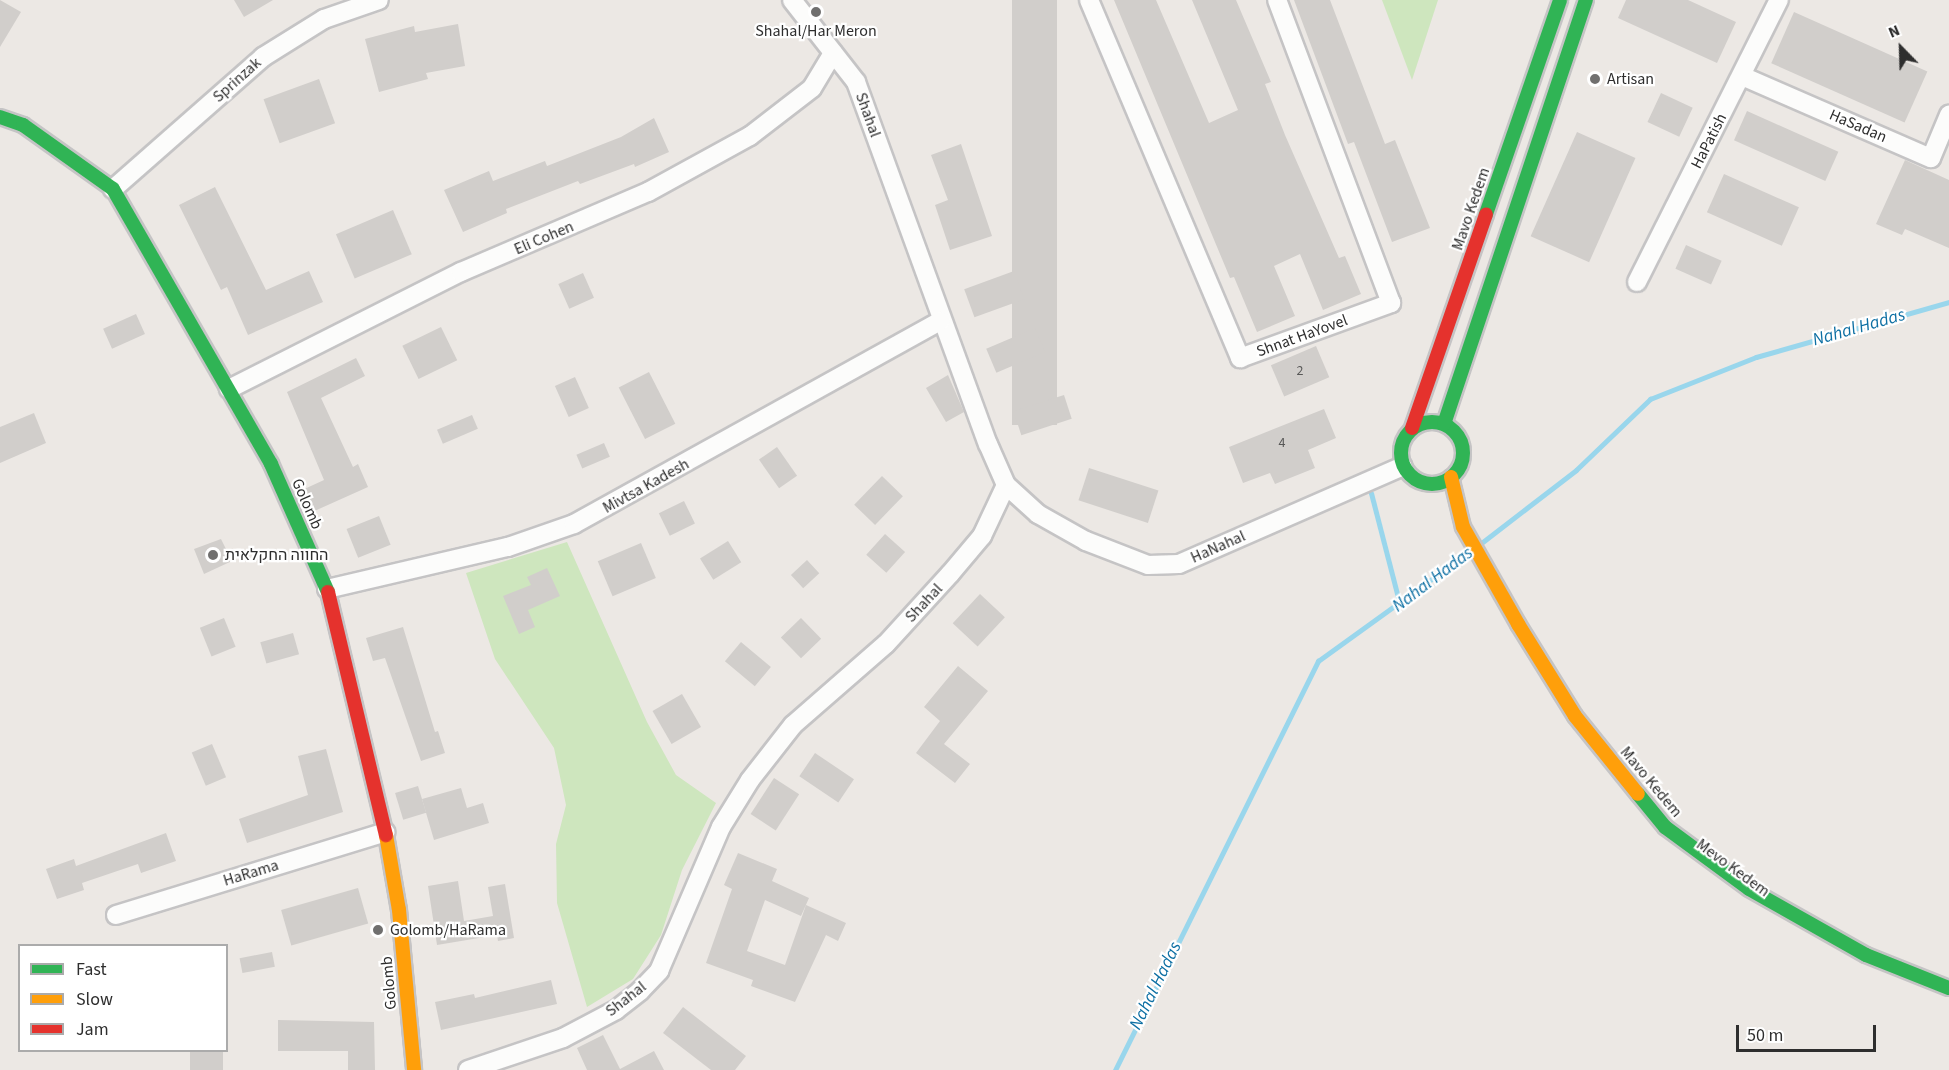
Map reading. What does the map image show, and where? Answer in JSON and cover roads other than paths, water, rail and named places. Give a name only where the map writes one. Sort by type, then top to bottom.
[{"type":"street","name":"Sprinzak","points":[[112,189],[263,57],[324,19],[379,0]]},
{"type":"street","name":"Shahal","points":[[468,1070],[563,1038],[616,1010],[640,991],[659,971],[721,827],[750,780],[793,725],[886,644],[950,574],[982,536],[1006,485],[940,321],[856,82],[792,0]]},
{"type":"street","name":"Shnat HaYovel","points":[[1089,0],[1240,358],[1391,303],[1277,0]]},
{"type":"street","name":"Mavo Kedem","points":[[1412,428],[1560,0]]},
{"type":"street","points":[[1444,424],[1586,0]]},
{"type":"street","name":"HaPatish","points":[[1637,282],[1779,0]]},
{"type":"street","name":"Eli Cohen","points":[[229,389],[461,272],[648,192],[750,136],[812,88],[833,53]]},
{"type":"street","name":"HaSadan","points":[[1742,76],[1931,158],[1949,115]]},
{"type":"street","name":"Golomb","points":[[0,117],[22,125],[112,189],[271,464],[327,589],[386,832],[399,910],[414,1070]]},
{"type":"street","name":"Mivtsa Kadesh","points":[[327,589],[508,547],[574,524],[940,321]]},
{"type":"street","points":[[1422,423],[1444,424],[1459,438],[1463,448],[1462,459],[1451,477],[1425,483],[1410,475],[1403,466],[1402,444],[1412,428],[1422,423]]},
{"type":"street","name":"HaNahal","points":[[1006,485],[1038,514],[1086,541],[1148,565],[1179,564],[1403,466]]},
{"type":"street","name":"Mavo Kedem","points":[[1451,477],[1463,526],[1487,572],[1540,661],[1575,716],[1665,827],[1769,900],[1866,955],[1949,988]]},
{"type":"street","name":"Mevo Kedem","points":[[1540,661],[1567,719],[1658,832],[1742,898],[1862,964],[1949,998]]},
{"type":"street","name":"HaRama","points":[[116,915],[386,832]]},
{"type":"waterway","name":"Nahal Hadas","points":[[1480,544],[1576,470],[1650,399],[1756,357],[1949,302]]},
{"type":"waterway","points":[[1371,493],[1400,605]]},
{"type":"waterway","name":"Nahal Hadas","points":[[1115,1070],[1318,661],[1468,553]]},
{"type":"place","name":"Shahal/Har Meron","points":[[816,12]]},
{"type":"place","name":"Artisan","points":[[1595,79]]},
{"type":"place","name":"החווה החקלאית","points":[[213,555]]},
{"type":"place","name":"Golomb/HaRama","points":[[378,930]]}]
